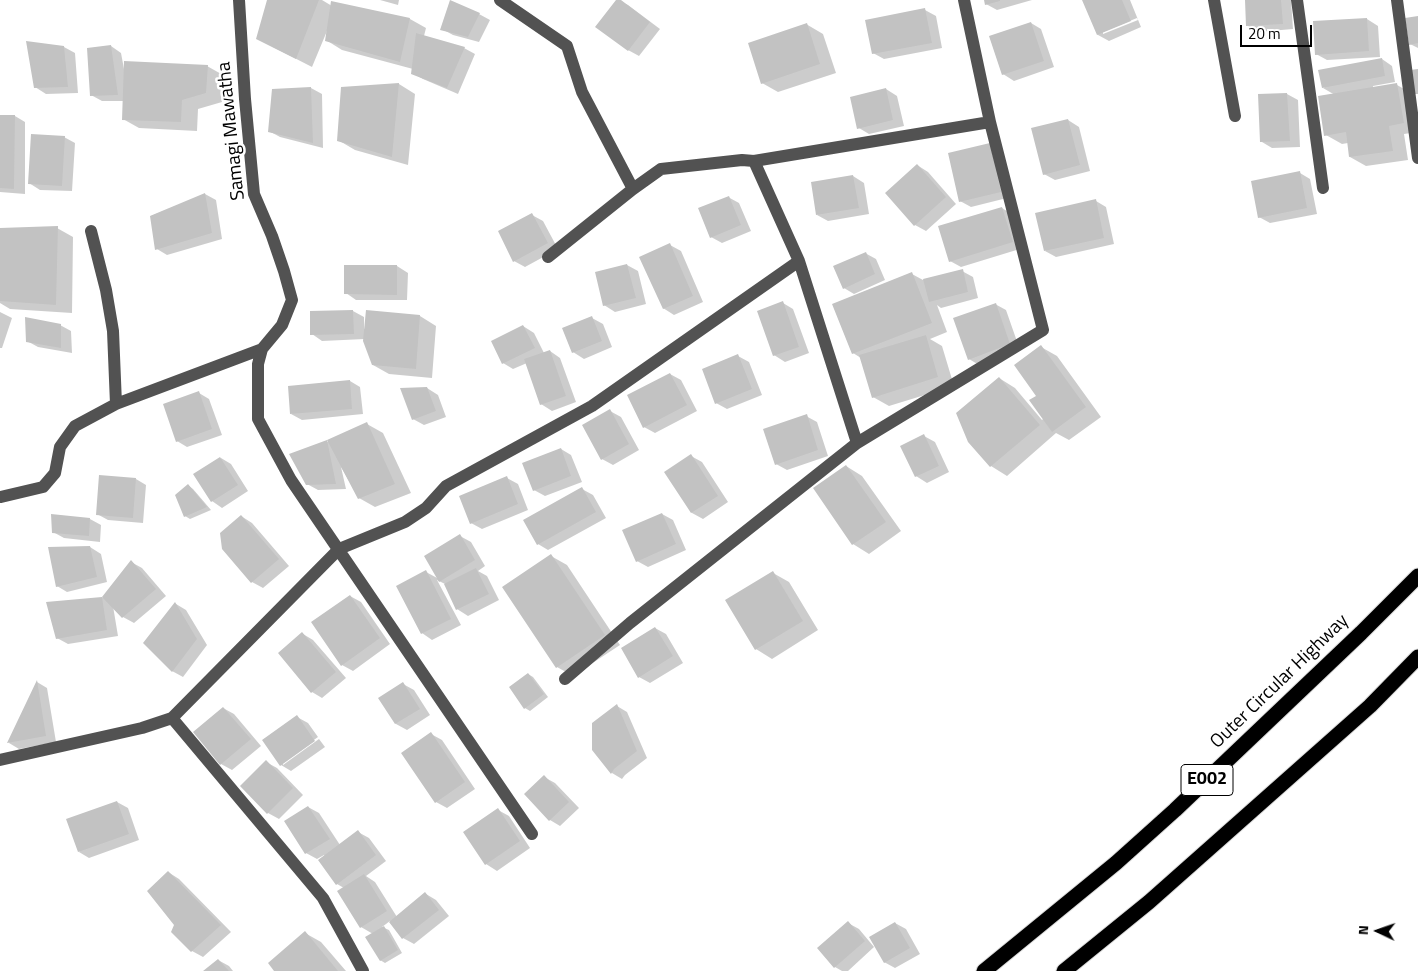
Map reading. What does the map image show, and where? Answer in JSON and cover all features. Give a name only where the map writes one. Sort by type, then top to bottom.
[{"type":"highway","name":"Outer Circular Highway","points":[[984,971],[1108,869],[1175,810],[1361,633],[1418,576]]},
{"type":"highway","name":"E002","points":[[1064,971],[1156,896],[1370,706],[1418,657]]},
{"type":"street","name":"Samagi Mawatha","points":[[239,0],[245,99],[254,194],[272,236],[292,300],[282,325],[262,349]]},
{"type":"street","points":[[500,0],[567,46],[582,92],[632,189]]},
{"type":"street","points":[[565,679],[630,623],[857,443],[1043,330],[990,122],[964,0]]},
{"type":"street","points":[[1214,0],[1235,116]]},
{"type":"street","points":[[1297,0],[1323,188]]},
{"type":"street","points":[[1397,0],[1418,158]]},
{"type":"street","points":[[548,256],[632,189],[661,169],[742,160],[754,161],[990,122]]},
{"type":"street","points":[[754,161],[799,261],[857,443]]},
{"type":"street","points":[[91,231],[106,290],[113,331],[116,404]]},
{"type":"street","points":[[0,760],[142,728],[172,718],[339,549],[405,522],[426,508],[446,486],[592,406],[799,261]]},
{"type":"street","points":[[1,497],[44,487],[56,473],[60,447],[75,426],[116,404],[262,349]]},
{"type":"street","points":[[262,349],[258,364],[258,419],[291,480],[532,834]]},
{"type":"street","points":[[172,718],[323,898],[364,971]]},
{"type":"building","points":[[267,0],[319,0],[296,59],[256,39]]},
{"type":"building","points":[[450,0],[480,13],[468,37],[440,30]]},
{"type":"building","points":[[616,0],[621,0],[650,22],[628,51],[595,27]]},
{"type":"building","points":[[984,0],[1000,0],[1000,1],[985,5]]},
{"type":"building","points":[[1082,0],[1122,0],[1131,21],[1097,35]]},
{"type":"building","points":[[1245,0],[1281,0],[1283,24],[1246,26]]},
{"type":"building","points":[[331,1],[410,18],[400,62],[325,41]]},
{"type":"building","points":[[925,8],[932,43],[872,54],[865,20]]},
{"type":"building","points":[[1418,16],[1418,43],[1409,45],[1405,18]]},
{"type":"building","points":[[1367,18],[1369,51],[1315,55],[1313,21]]},
{"type":"building","points":[[1031,22],[1044,61],[1002,75],[989,36]]},
{"type":"building","points":[[807,23],[820,64],[761,84],[748,43]]},
{"type":"building","points":[[416,33],[465,47],[447,88],[411,74]]},
{"type":"building","points":[[26,41],[64,46],[68,87],[34,88]]},
{"type":"building","points":[[111,45],[118,95],[90,96],[87,48]]},
{"type":"building","points":[[1382,58],[1385,76],[1322,88],[1318,70]]},
{"type":"building","points":[[124,61],[208,65],[206,93],[182,100],[181,122],[122,120]]},
{"type":"building","points":[[1418,69],[1418,94],[1413,94],[1410,70]]},
{"type":"building","points":[[399,83],[392,157],[337,141],[341,87]]},
{"type":"building","points":[[1397,83],[1404,123],[1389,126],[1393,151],[1349,157],[1346,132],[1324,136],[1318,96]]},
{"type":"building","points":[[311,87],[313,143],[268,132],[272,89]]},
{"type":"building","points":[[886,88],[893,120],[857,129],[850,97]]},
{"type":"building","points":[[1287,93],[1290,141],[1260,142],[1258,94]]},
{"type":"building","points":[[0,115],[15,115],[14,189],[0,188]]},
{"type":"building","points":[[1068,119],[1080,165],[1043,175],[1031,128]]},
{"type":"building","points":[[31,134],[65,136],[62,186],[28,184]]},
{"type":"building","points":[[990,143],[1001,192],[959,202],[948,153]]},
{"type":"building","points":[[917,164],[946,197],[914,226],[885,193]]},
{"type":"building","points":[[1300,171],[1307,208],[1258,218],[1251,181]]},
{"type":"building","points":[[853,175],[859,208],[816,215],[811,182]]},
{"type":"building","points":[[205,193],[212,233],[155,250],[150,216]]},
{"type":"building","points":[[729,196],[741,225],[710,238],[698,208]]},
{"type":"building","points":[[1096,199],[1104,238],[1044,251],[1035,213]]},
{"type":"building","points":[[1002,207],[1013,242],[949,262],[938,226]]},
{"type":"building","points":[[532,213],[548,243],[513,262],[498,231]]},
{"type":"building","points":[[58,226],[56,305],[0,301],[0,228]]},
{"type":"building","points":[[670,243],[693,296],[663,309],[639,257]]},
{"type":"building","points":[[866,252],[875,274],[843,289],[833,266]]},
{"type":"building","points":[[627,264],[636,298],[603,306],[595,272]]},
{"type":"building","points":[[344,265],[397,265],[397,295],[344,294]]},
{"type":"building","points":[[963,269],[968,292],[929,302],[923,279]]},
{"type":"building","points":[[912,272],[932,323],[852,354],[832,304]]},
{"type":"building","points":[[783,301],[799,347],[773,356],[757,311]]},
{"type":"building","points":[[996,303],[1010,344],[968,360],[953,318]]},
{"type":"building","points":[[353,310],[354,334],[310,335],[310,311]]},
{"type":"building","points":[[366,310],[420,315],[416,369],[372,365],[363,341]]},
{"type":"building","points":[[592,316],[602,341],[572,353],[562,328]]},
{"type":"building","points":[[25,317],[61,324],[61,348],[26,342]]},
{"type":"building","points":[[523,325],[535,348],[502,364],[491,341]]},
{"type":"building","points":[[926,335],[938,377],[872,398],[859,355]]},
{"type":"building","points":[[1041,345],[1086,407],[1052,432],[1029,400],[1036,396],[1014,365]]},
{"type":"building","points":[[550,350],[566,396],[540,405],[524,359]]},
{"type":"building","points":[[738,354],[752,389],[715,404],[702,369]]},
{"type":"building","points":[[670,373],[687,405],[643,428],[627,395]]},
{"type":"building","points":[[999,377],[1040,425],[990,467],[968,442],[956,413]]},
{"type":"building","points":[[350,380],[352,409],[290,414],[288,386]]},
{"type":"building","points":[[427,387],[436,411],[412,420],[400,388]]},
{"type":"building","points":[[199,391],[212,429],[176,442],[163,404]]},
{"type":"building","points":[[610,409],[629,444],[601,460],[582,425]]},
{"type":"building","points":[[807,414],[818,450],[775,465],[763,429]]},
{"type":"building","points":[[367,422],[395,484],[358,499],[327,440]]},
{"type":"building","points":[[924,434],[939,466],[915,477],[900,446]]},
{"type":"building","points":[[327,440],[336,484],[306,485],[289,454]]},
{"type":"building","points":[[561,448],[571,476],[533,491],[522,463]]},
{"type":"building","points":[[691,454],[718,496],[691,513],[664,472]]},
{"type":"building","points":[[220,457],[238,485],[211,502],[193,474]]},
{"type":"building","points":[[846,465],[886,522],[852,545],[813,488]]},
{"type":"building","points":[[99,475],[136,478],[133,518],[96,515]]},
{"type":"building","points":[[507,476],[518,504],[470,524],[459,496]]},
{"type":"building","points":[[188,484],[207,507],[184,517],[175,495]]},
{"type":"building","points":[[582,487],[596,512],[537,545],[523,520]]},
{"type":"building","points":[[662,513],[676,544],[636,562],[622,530]]},
{"type":"building","points":[[51,514],[90,518],[89,536],[52,533]]},
{"type":"building","points":[[241,515],[279,559],[251,583],[222,549],[220,533]]},
{"type":"building","points":[[460,534],[475,560],[439,582],[424,556]]},
{"type":"building","points":[[90,546],[97,577],[56,587],[48,547]]},
{"type":"building","points":[[551,554],[605,635],[556,668],[502,587]]},
{"type":"building","points":[[131,560],[156,589],[122,618],[102,597]]},
{"type":"building","points":[[476,568],[489,594],[456,610],[444,584]]},
{"type":"building","points":[[426,570],[451,619],[421,634],[396,586]]},
{"type":"building","points":[[773,571],[803,621],[755,650],[725,600]]},
{"type":"building","points":[[350,595],[380,638],[341,666],[311,622]]},
{"type":"building","points":[[102,597],[107,630],[56,639],[46,602]]},
{"type":"building","points":[[175,602],[197,639],[172,672],[143,643]]},
{"type":"building","points":[[655,627],[673,656],[638,678],[621,648]]},
{"type":"building","points":[[302,632],[336,672],[311,693],[278,653]]},
{"type":"building","points":[[528,673],[544,694],[524,709],[509,687]]},
{"type":"building","points":[[37,680],[46,736],[7,743]]},
{"type":"building","points":[[403,682],[420,709],[395,724],[378,698]]},
{"type":"building","points":[[617,704],[637,751],[614,769],[611,774],[592,750],[592,723]]},
{"type":"building","points":[[223,707],[251,739],[220,765],[193,732]]},
{"type":"building","points":[[297,715],[315,741],[280,766],[262,740]]},
{"type":"building","points":[[431,732],[465,782],[435,803],[401,753]]},
{"type":"building","points":[[266,760],[293,788],[267,814],[240,786]]},
{"type":"building","points":[[544,775],[569,802],[549,821],[524,794]]},
{"type":"building","points":[[117,801],[129,834],[78,852],[66,819]]},
{"type":"building","points":[[308,806],[330,839],[305,854],[284,821]]},
{"type":"building","points":[[498,808],[520,841],[485,865],[463,832]]},
{"type":"building","points":[[358,830],[376,855],[336,885],[318,860]]},
{"type":"building","points":[[168,871],[221,925],[191,952],[171,932],[174,925],[147,891]]},
{"type":"building","points":[[364,874],[387,911],[360,928],[337,891]]},
{"type":"building","points":[[425,892],[439,910],[402,939],[389,922]]},
{"type":"building","points":[[848,921],[865,941],[834,968],[817,948]]},
{"type":"building","points":[[895,922],[910,948],[884,963],[869,937]]},
{"type":"building","points":[[384,926],[398,950],[380,961],[365,937]]},
{"type":"building","points":[[305,931],[338,971],[274,971],[268,963]]},
{"type":"building","points":[[218,959],[229,971],[203,971]]}]
